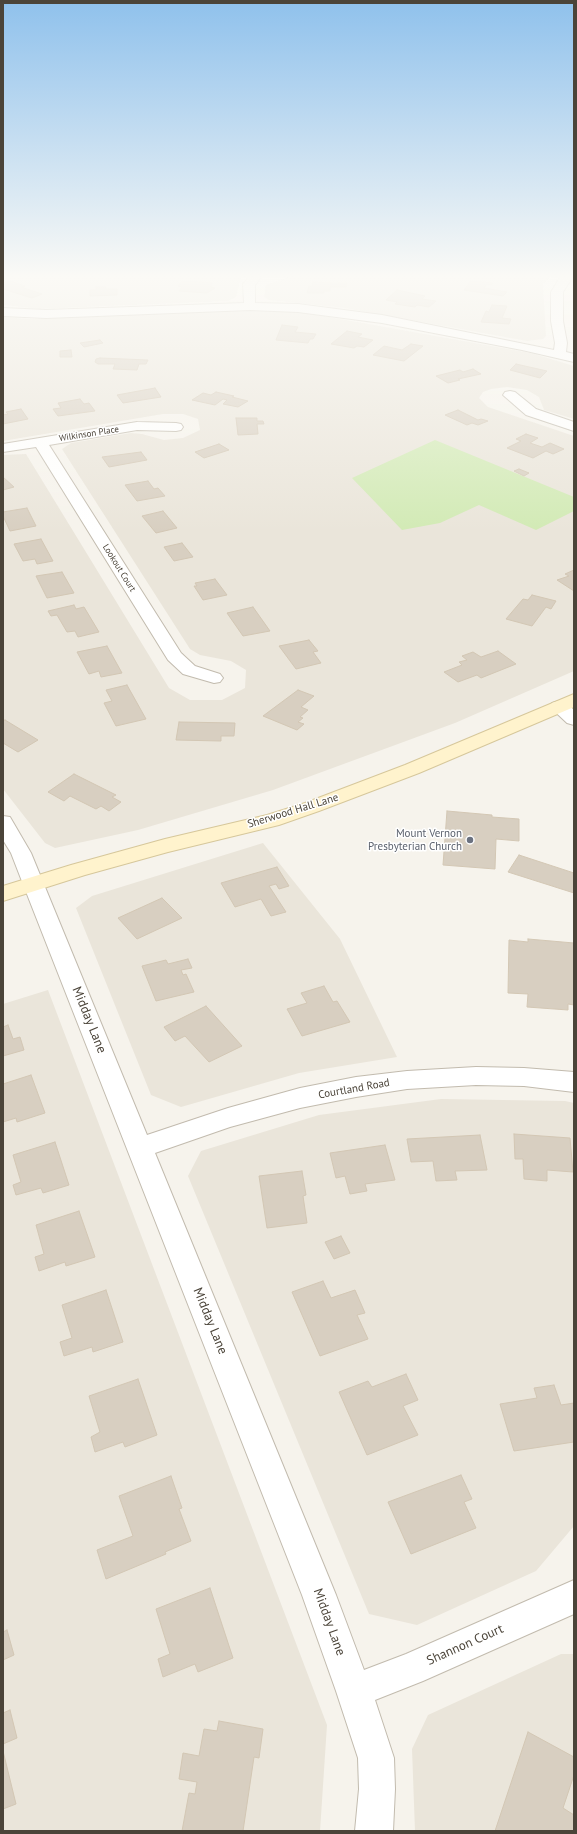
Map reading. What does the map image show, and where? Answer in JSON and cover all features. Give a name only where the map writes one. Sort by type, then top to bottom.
[{"type":"main road","name":"Sherwood Hall Lane","points":[[3,894],[165,846],[272,820],[312,807],[569,708]]},
{"type":"street","points":[[510,396],[531,412],[574,427]]},
{"type":"street","name":"Wilkinson Place","points":[[3,448],[137,426],[176,426]]},
{"type":"street","name":"Lookout Court","points":[[40,442],[174,656],[189,670],[214,678]]},
{"type":"street","name":"Midday Lane","points":[[3,822],[21,853],[34,884],[320,1595],[376,1758],[377,1789],[374,1831]]},
{"type":"street","name":"Courtland Road","points":[[141,1147],[228,1118],[300,1098],[356,1087],[407,1080],[476,1076],[524,1077],[574,1082]]},
{"type":"street","name":"Shannon Court","points":[[354,1691],[411,1669],[574,1597]]},
{"type":"shaded area","points":[[3,361],[556,361],[574,366],[574,419],[544,410],[539,397],[527,390],[507,387],[491,389],[483,392],[479,398],[488,407],[574,436],[574,671],[455,723],[273,790],[138,830],[55,848],[45,843],[3,789],[3,455],[26,454],[169,688],[190,700],[222,700],[245,688],[246,670],[231,661],[200,655],[190,649],[62,449],[71,443],[131,433],[142,434],[164,440],[183,438],[200,430],[198,419],[183,414],[163,414],[3,441]]},
{"type":"shaded area","points":[[263,843],[340,939],[397,1057],[299,1073],[181,1107],[151,1095],[76,908],[92,896]]},
{"type":"shaded area","points":[[48,990],[327,1725],[320,1831],[3,1831],[3,1004]]},
{"type":"shaded area","points":[[441,1099],[565,1101],[574,1103],[574,1526],[536,1571],[417,1625],[369,1614],[188,1176],[201,1151],[319,1115]]},
{"type":"shaded area","points":[[561,1654],[574,1654],[574,1831],[415,1831],[412,1749],[428,1715]]},
{"type":"green space","points":[[435,440],[574,497],[574,511],[536,530],[479,505],[440,523],[402,530],[352,478]]},
{"type":"building","points":[[95,361],[148,361],[146,364],[139,364],[137,370],[113,369],[115,364],[98,364],[95,362]]},
{"type":"building","points":[[516,364],[547,371],[540,378],[510,370]]},
{"type":"building","points":[[473,369],[481,374],[458,379],[460,380],[448,383],[436,376],[460,370],[463,372]]},
{"type":"building","points":[[155,388],[161,397],[123,403],[117,395]]},
{"type":"building","points":[[216,392],[248,401],[238,407],[223,404],[227,400],[223,399],[215,405],[192,400],[203,393],[211,395]]},
{"type":"building","points":[[80,399],[84,404],[89,403],[95,411],[58,416],[53,409],[61,408],[58,403]]},
{"type":"building","points":[[21,409],[28,419],[3,424],[3,415],[8,414],[6,412]]},
{"type":"building","points":[[458,410],[478,420],[481,419],[488,421],[478,425],[472,423],[467,425],[445,415]]},
{"type":"building","points":[[236,418],[257,418],[257,421],[263,421],[264,424],[257,424],[258,434],[238,435]]},
{"type":"building","points":[[526,434],[538,438],[530,443],[542,447],[550,443],[564,449],[553,454],[546,451],[533,458],[507,448],[521,441],[516,439]]},
{"type":"building","points":[[219,444],[229,450],[204,458],[195,452]]},
{"type":"building","points":[[141,452],[147,460],[109,467],[102,457]]},
{"type":"building","points":[[519,469],[529,473],[524,476],[514,471]]},
{"type":"building","points":[[3,477],[14,487],[3,490]]},
{"type":"building","points":[[148,481],[154,489],[158,488],[165,496],[137,501],[125,485]]},
{"type":"building","points":[[27,508],[36,526],[10,531],[3,516],[3,512]]},
{"type":"building","points":[[163,511],[177,528],[156,533],[142,516]]},
{"type":"building","points":[[41,539],[53,561],[37,564],[35,559],[23,561],[14,544]]},
{"type":"building","points":[[182,543],[193,557],[174,561],[164,547]]},
{"type":"building","points":[[574,570],[574,591],[557,580],[569,576],[565,574]]},
{"type":"building","points":[[62,572],[74,593],[47,598],[36,576]]},
{"type":"building","points":[[215,579],[227,595],[203,600],[194,586],[197,586],[195,583]]},
{"type":"building","points":[[532,595],[556,601],[551,609],[546,607],[532,626],[506,619],[523,599],[528,600]]},
{"type":"building","points":[[74,605],[76,609],[84,607],[99,632],[78,637],[75,631],[67,632],[57,615],[51,616],[48,611]]},
{"type":"building","points":[[253,607],[270,631],[243,636],[227,613]]},
{"type":"building","points":[[309,640],[318,651],[313,652],[321,663],[296,669],[279,646]]},
{"type":"building","points":[[107,646],[122,673],[101,677],[99,671],[89,674],[77,652]]},
{"type":"building","points":[[498,651],[516,664],[481,678],[477,675],[458,682],[444,672],[462,665],[459,662],[467,660],[462,656],[473,652],[481,657]]},
{"type":"building","points":[[127,685],[146,719],[116,726],[104,703],[112,701],[106,690]]},
{"type":"building","points":[[298,690],[314,696],[301,707],[308,710],[300,717],[303,718],[298,722],[304,724],[297,730],[263,716]]},
{"type":"building","points":[[5,720],[38,740],[18,752],[3,743],[3,721]]},
{"type":"building","points":[[179,722],[235,723],[234,736],[221,736],[221,741],[176,740]]},
{"type":"building","points":[[74,774],[116,795],[112,797],[121,802],[109,811],[101,806],[96,809],[70,796],[64,801],[48,792]]},
{"type":"building","name":"Mount Vernon Presbyterian Church","points":[[447,811],[519,819],[519,841],[496,839],[495,869],[443,865]]},
{"type":"building","points":[[519,855],[574,873],[574,893],[508,872]]},
{"type":"building","points":[[277,867],[289,886],[279,889],[276,884],[269,886],[286,912],[271,916],[261,899],[235,907],[221,883]]},
{"type":"building","points":[[162,898],[182,918],[137,939],[118,918]]},
{"type":"building","points":[[528,939],[574,943],[574,1005],[568,1004],[568,1010],[527,1007],[528,994],[508,993],[509,940],[528,942]]},
{"type":"building","points":[[188,959],[192,968],[181,970],[183,975],[186,974],[194,992],[156,1001],[142,966],[166,960],[168,964]]},
{"type":"building","points":[[324,986],[333,1002],[337,1001],[350,1022],[302,1036],[287,1009],[307,1003],[301,993]]},
{"type":"building","points":[[206,1006],[242,1046],[209,1062],[185,1036],[175,1041],[164,1027]]},
{"type":"building","points":[[8,1025],[13,1039],[20,1037],[24,1050],[3,1056],[3,1027]]},
{"type":"building","points":[[31,1075],[45,1113],[17,1122],[16,1118],[3,1122],[3,1084]]},
{"type":"building","points":[[514,1134],[570,1138],[573,1172],[547,1170],[547,1181],[524,1179],[523,1159],[515,1159]]},
{"type":"building","points":[[480,1135],[487,1170],[455,1171],[457,1180],[436,1181],[433,1161],[411,1162],[407,1139]]},
{"type":"building","points":[[55,1142],[69,1185],[43,1193],[41,1188],[16,1195],[13,1185],[21,1182],[13,1155]]},
{"type":"building","points":[[385,1145],[395,1180],[365,1184],[367,1191],[350,1194],[345,1176],[336,1178],[330,1153]]},
{"type":"building","points":[[302,1171],[306,1195],[303,1196],[307,1223],[267,1228],[259,1176]]},
{"type":"building","points":[[79,1211],[95,1257],[66,1266],[65,1262],[39,1271],[35,1257],[44,1254],[36,1225]]},
{"type":"building","points":[[341,1236],[350,1253],[334,1259],[325,1242]]},
{"type":"building","points":[[323,1281],[331,1298],[355,1290],[365,1313],[357,1315],[368,1339],[320,1356],[292,1292]]},
{"type":"building","points":[[106,1290],[123,1342],[93,1352],[92,1347],[64,1356],[60,1342],[72,1338],[62,1305]]},
{"type":"building","points":[[406,1374],[418,1400],[403,1406],[418,1435],[367,1455],[339,1392],[368,1381],[372,1387]]},
{"type":"building","points":[[138,1379],[157,1435],[125,1447],[123,1442],[95,1452],[91,1437],[100,1432],[89,1396]]},
{"type":"building","points":[[554,1385],[561,1405],[574,1403],[574,1442],[514,1451],[500,1404],[537,1398],[534,1388]]},
{"type":"building","points":[[461,1475],[472,1499],[464,1502],[476,1528],[411,1554],[388,1502]]},
{"type":"building","points":[[171,1476],[182,1508],[179,1509],[191,1541],[165,1552],[166,1554],[106,1579],[97,1550],[133,1536],[119,1496]]},
{"type":"building","points":[[210,1588],[233,1658],[198,1672],[195,1664],[163,1677],[158,1659],[170,1654],[156,1609]]},
{"type":"building","points":[[7,1630],[14,1655],[3,1660],[3,1632]]},
{"type":"building","points":[[10,1710],[17,1738],[3,1744],[3,1713]]},
{"type":"building","points":[[219,1721],[263,1729],[259,1758],[254,1757],[243,1831],[182,1831],[189,1793],[195,1794],[197,1782],[179,1779],[183,1753],[199,1756],[204,1729],[217,1731]]},
{"type":"building","points":[[528,1732],[574,1757],[574,1775],[563,1808],[574,1815],[574,1831],[495,1831]]},
{"type":"building","points":[[3,1751],[16,1804],[3,1809]]},
{"type":"place","name":"Mount Vernon Presbyterian Church","points":[[470,840]]}]
